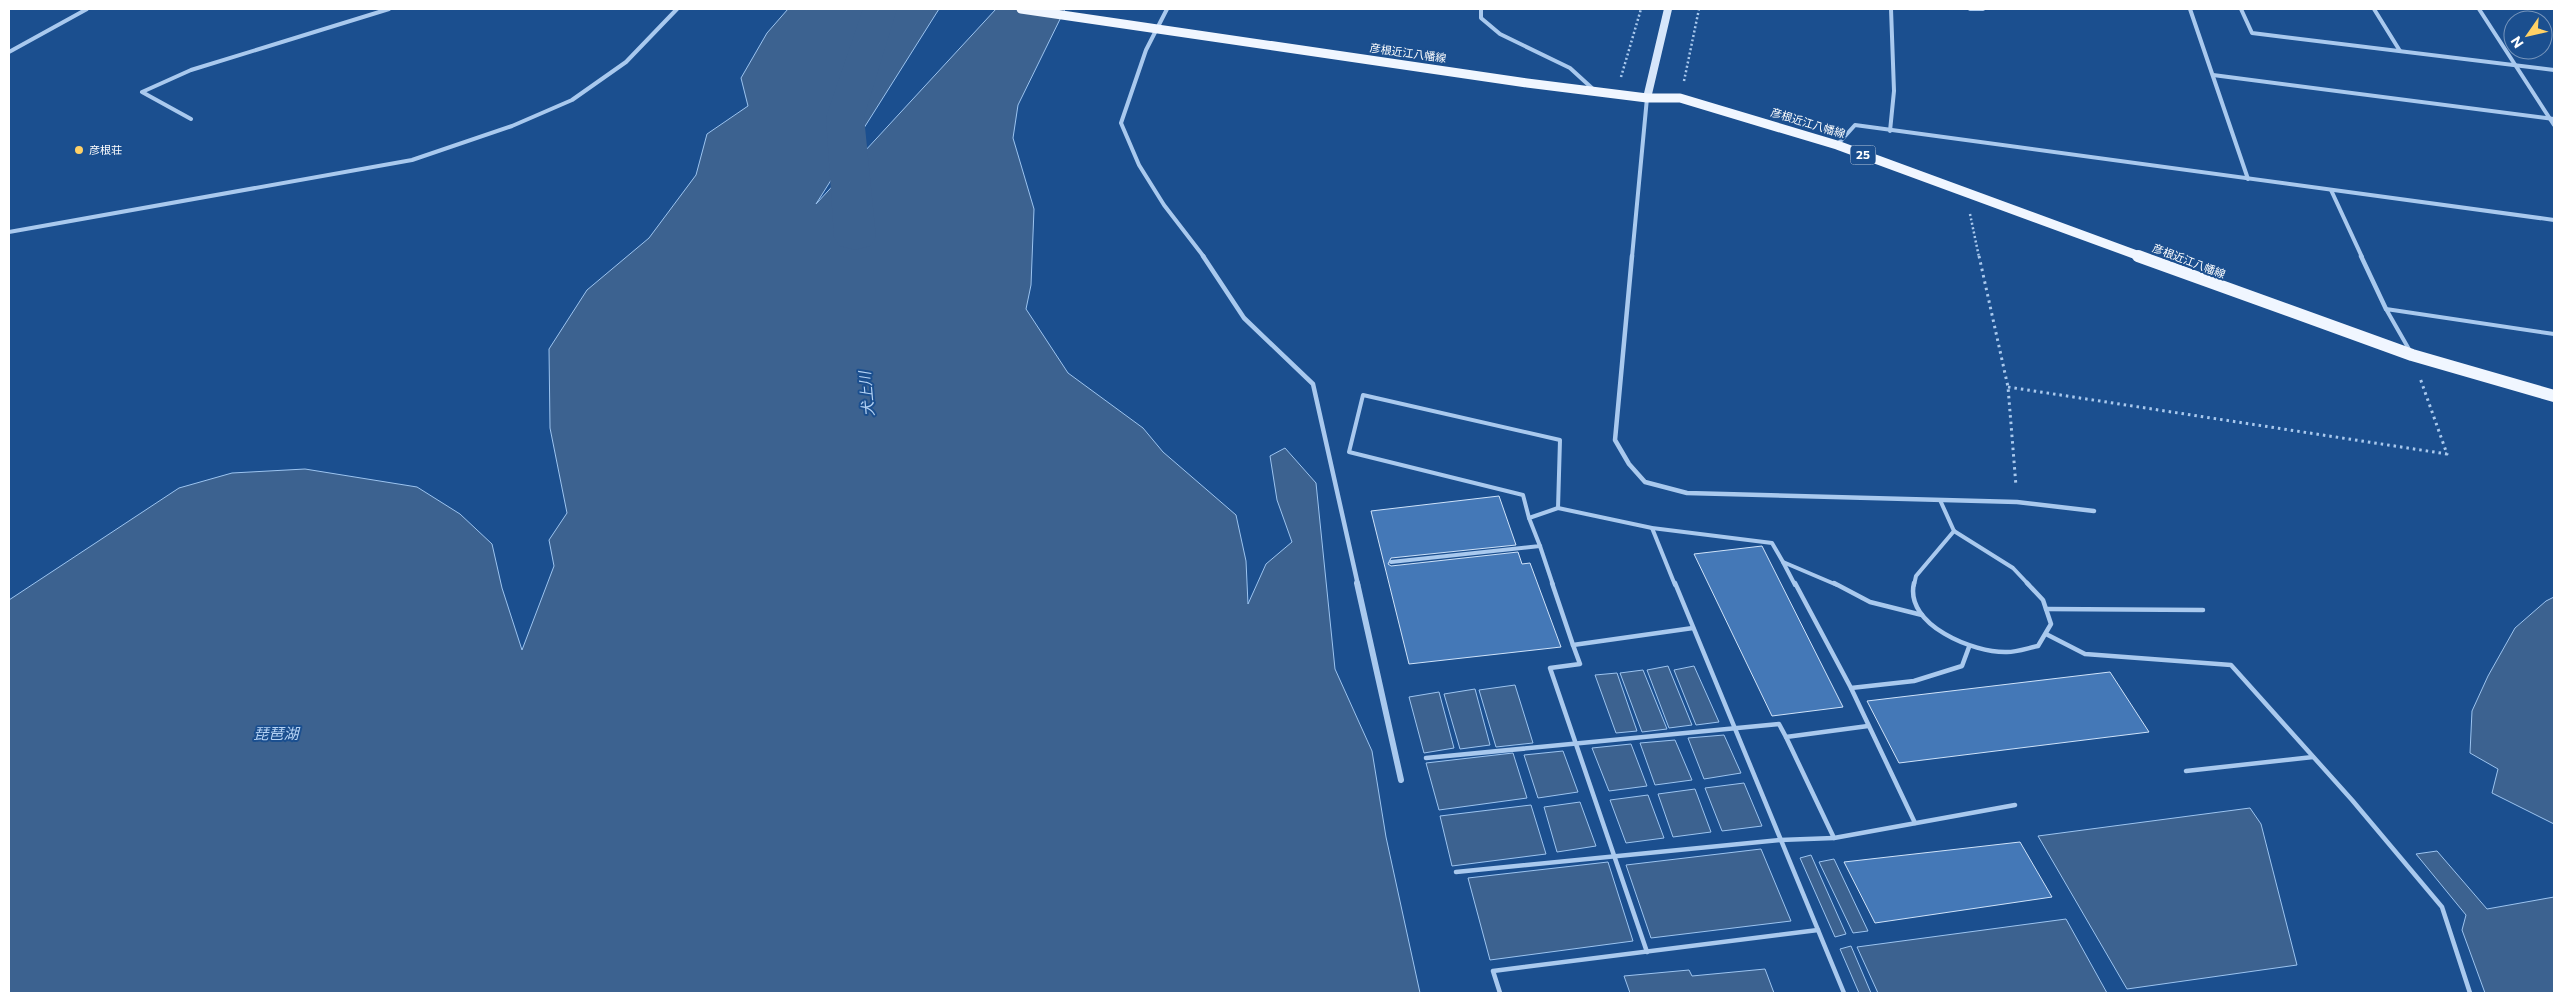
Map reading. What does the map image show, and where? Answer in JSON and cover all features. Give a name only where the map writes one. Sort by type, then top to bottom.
[{"type":"main road","name":"彦根近江八幡線","points":[[1021,9],[1595,92],[1646,98],[1680,98],[1837,145],[2412,355],[2554,396]]},
{"type":"street","points":[[9,52],[86,9]]},
{"type":"street","points":[[191,119],[142,92],[191,70],[389,9]]},
{"type":"street","points":[[9,232],[412,160],[512,126],[572,100],[626,62],[677,9]]},
{"type":"street","points":[[1167,9],[1146,50],[1121,123],[1139,165],[1164,205],[1202,254],[1244,318],[1313,384],[1401,780]]},
{"type":"street","points":[[1482,9],[1481,18],[1500,34],[1570,68],[1595,92]]},
{"type":"street","points":[[1668,9],[1646,98],[1615,440],[1629,464],[1645,482],[1687,493],[2017,502],[2094,511]]},
{"type":"street","points":[[1890,131],[1894,92],[1891,9]]},
{"type":"street","points":[[1970,9],[1983,9]]},
{"type":"street","points":[[2190,9],[2248,179]]},
{"type":"street","points":[[2242,9],[2252,33],[2554,70]]},
{"type":"street","points":[[2374,9],[2400,51]]},
{"type":"street","points":[[2479,9],[2552,119],[2554,125]]},
{"type":"street","points":[[2213,75],[2552,119]]},
{"type":"street","points":[[1837,145],[1855,125],[2554,220]]},
{"type":"street","points":[[2331,190],[2386,309]]},
{"type":"lane","points":[[2386,309],[2554,334]]},
{"type":"lane","points":[[2386,309],[2412,355]]},
{"type":"lane","points":[[1558,508],[1560,440],[1363,395],[1349,452],[1523,495],[1529,518],[1580,664],[1550,668],[1647,952]]},
{"type":"lane","points":[[1940,500],[1954,532],[2013,568],[2043,600],[2051,624],[2038,646],[2007,652],[1970,648],[1944,634],[1922,615],[1912,594],[1916,576],[1954,532]]},
{"type":"lane","points":[[1529,518],[1558,508],[1652,528],[1772,543],[1851,688],[1915,823]]},
{"type":"lane","points":[[1652,528],[1844,993]]},
{"type":"lane","points":[[1391,562],[1540,546]]},
{"type":"lane","points":[[1783,562],[1820,576],[1870,602],[1922,615]]},
{"type":"lane","points":[[2046,609],[2203,610]]},
{"type":"lane","points":[[1573,645],[1693,628]]},
{"type":"lane","points":[[2046,634],[2085,654],[2231,665],[2442,907],[2470,993]]},
{"type":"lane","points":[[1851,688],[1914,681],[1962,666],[1970,648]]},
{"type":"lane","points":[[1426,758],[1576,742],[1779,724],[1834,838]]},
{"type":"lane","points":[[1786,737],[1868,726]]},
{"type":"lane","points":[[2186,771],[2313,757]]},
{"type":"lane","points":[[1456,872],[1780,840],[1834,838],[2015,805]]},
{"type":"lane","points":[[1500,993],[1493,971],[1818,930]]},
{"type":"path","points":[[1616,94],[1641,9]]},
{"type":"path","points":[[1680,98],[1698,9]]},
{"type":"path","points":[[1966,192],[2008,387],[2017,502]]},
{"type":"path","points":[[2008,387],[2447,454],[2412,355]]},
{"type":"water","name":"琵琶湖","points":[[788,9],[939,9],[816,204],[996,9],[1065,9],[1018,105],[1013,138],[1034,209],[1031,285],[1026,309],[1068,373],[1143,428],[1163,452],[1236,515],[1246,561],[1248,604],[1266,564],[1292,542],[1277,500],[1270,456],[1285,448],[1316,483],[1335,669],[1372,751],[1386,837],[1420,993],[9,993],[9,600],[179,488],[232,473],[305,469],[417,487],[460,514],[492,544],[502,588],[522,650],[554,566],[549,540],[567,513],[550,428],[549,349],[587,290],[649,238],[696,175],[707,134],[748,106],[741,78],[767,33]]},
{"type":"water","points":[[2554,597],[2554,824],[2492,793],[2498,769],[2470,753],[2472,711],[2488,676],[2515,628],[2546,601]]},
{"type":"water","points":[[1668,666],[1692,725],[1669,728],[1647,670]]},
{"type":"water","points":[[1694,666],[1719,722],[1696,725],[1674,670]]},
{"type":"water","points":[[1643,670],[1667,729],[1642,732],[1620,673]]},
{"type":"water","points":[[1617,673],[1637,731],[1616,733],[1595,675]]},
{"type":"water","points":[[1515,685],[1533,743],[1496,747],[1479,690]]},
{"type":"water","points":[[1475,689],[1490,745],[1460,749],[1444,694]]},
{"type":"water","points":[[1439,692],[1454,748],[1424,753],[1409,697]]},
{"type":"water","points":[[1724,735],[1741,773],[1704,779],[1688,738]]},
{"type":"water","points":[[1675,740],[1692,780],[1655,785],[1640,743]]},
{"type":"water","points":[[1631,744],[1647,786],[1609,791],[1592,748]]},
{"type":"water","points":[[1563,751],[1578,792],[1538,798],[1524,755]]},
{"type":"water","points":[[1513,753],[1527,798],[1439,810],[1426,763]]},
{"type":"water","points":[[1744,783],[1762,826],[1722,831],[1705,788]]},
{"type":"water","points":[[1695,789],[1711,832],[1673,837],[1658,794]]},
{"type":"water","points":[[1648,795],[1664,838],[1626,843],[1610,800]]},
{"type":"water","points":[[1580,802],[1596,846],[1557,852],[1544,807]]},
{"type":"water","points":[[1531,805],[1546,854],[1452,866],[1440,816]]},
{"type":"water","points":[[2250,808],[2261,824],[2297,965],[2127,989],[2038,836]]},
{"type":"water","points":[[1761,849],[1791,921],[1651,938],[1626,865]]},
{"type":"water","points":[[2437,851],[2487,909],[2554,897],[2554,993],[2485,993],[2462,930],[2466,915],[2416,854]]},
{"type":"water","points":[[1811,855],[1846,934],[1835,937],[1800,858]]},
{"type":"water","points":[[1834,859],[1868,931],[1853,933],[1819,862]]},
{"type":"water","points":[[1608,862],[1633,941],[1490,960],[1468,878]]},
{"type":"water","points":[[2066,919],[2107,993],[1878,993],[1857,947]]},
{"type":"water","points":[[1851,946],[1871,993],[1859,993],[1840,949]]},
{"type":"water","points":[[1765,969],[1774,993],[1630,993],[1624,976],[1689,970],[1692,976]]},
{"type":"building","points":[[1499,496],[1516,545],[1391,558],[1388,564],[1391,566],[1518,552],[1522,564],[1530,563],[1561,647],[1409,664],[1371,511]]},
{"type":"building","points":[[1762,546],[1843,707],[1772,716],[1694,554]]},
{"type":"building","points":[[2110,672],[2149,732],[1899,763],[1867,701]]},
{"type":"building","points":[[2020,842],[2052,897],[1875,923],[1844,862]]},
{"type":"waterway","name":"犬上川","points":[[855,237],[845,117],[880,9]]},
{"type":"place","name":"彦根荘","points":[[79,150]]}]
